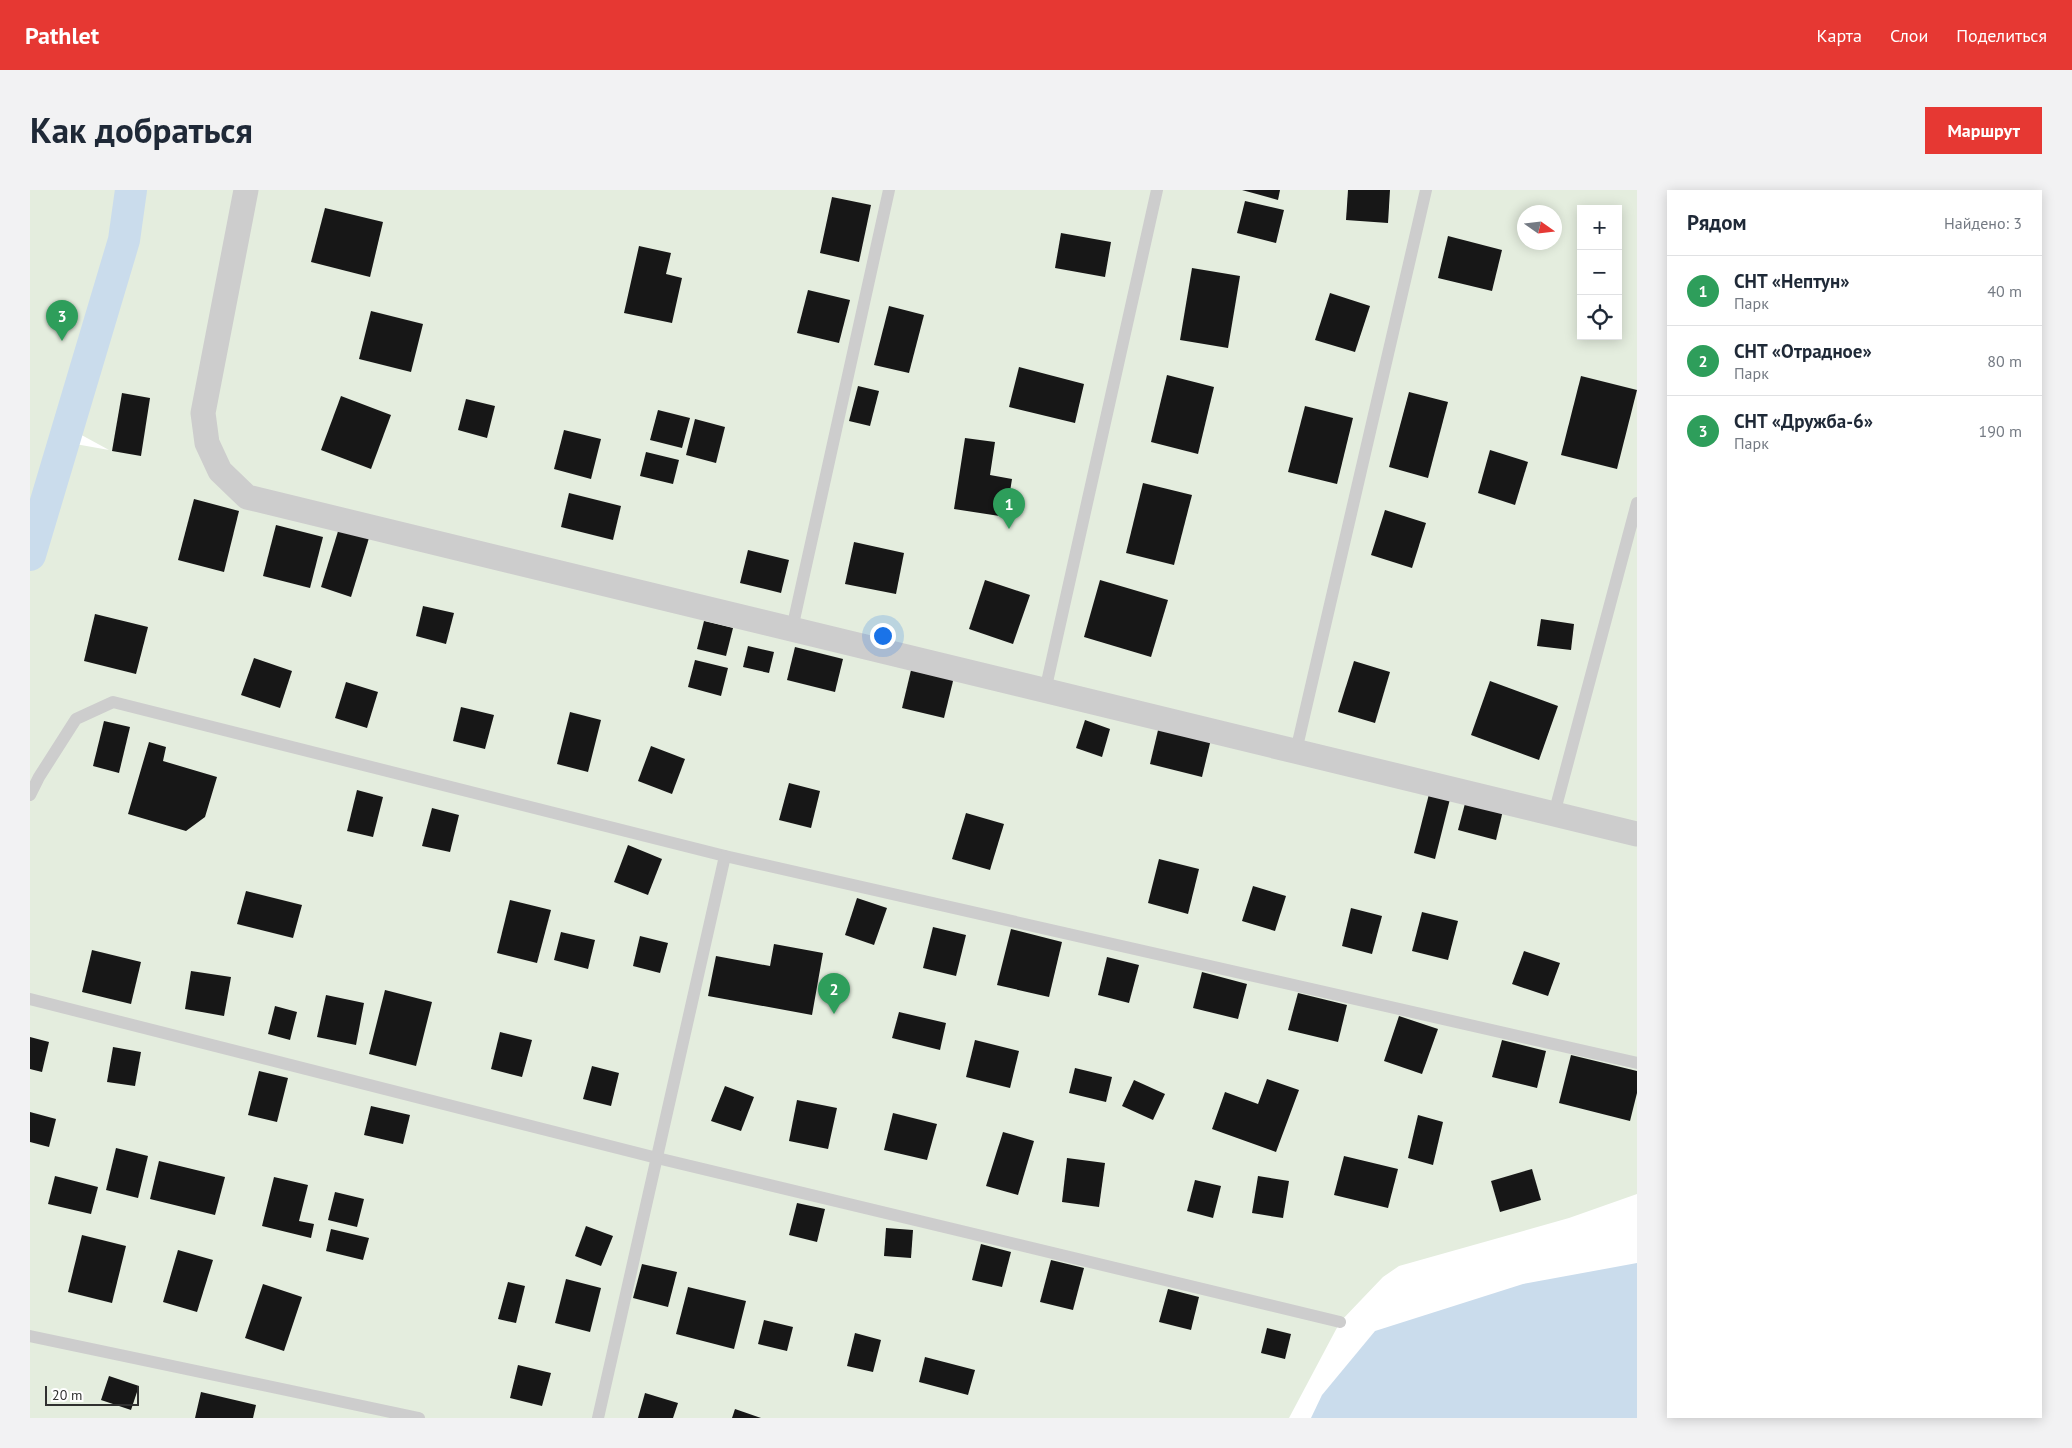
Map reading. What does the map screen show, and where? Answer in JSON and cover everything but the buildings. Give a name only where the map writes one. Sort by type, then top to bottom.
[{"type":"street","points":[[246,190],[203,413],[207,443],[220,471],[247,497],[1637,834]]},
{"type":"lane","points":[[792,629],[889,190]]},
{"type":"lane","points":[[1045,690],[1157,190]]},
{"type":"lane","points":[[1296,752],[1426,190]]},
{"type":"lane","points":[[1554,814],[1637,503]]},
{"type":"lane","points":[[30,796],[38,777],[76,719],[113,702],[725,856],[1637,1063]]},
{"type":"lane","points":[[598,1418],[725,856]]},
{"type":"lane","points":[[30,999],[657,1158],[1340,1322]]},
{"type":"lane","points":[[30,1336],[419,1418]]},
{"type":"green space","points":[[30,190],[130,190],[124,240],[64,442],[109,450],[76,432],[133,233],[140,190],[1637,190],[1637,1194],[1569,1218],[1399,1266],[1383,1277],[1340,1322],[1289,1418],[30,1418]]},
{"type":"water","points":[[1637,1263],[1637,1418],[1311,1418],[1322,1395],[1375,1331],[1523,1284]]},
{"type":"waterway","points":[[30,555],[124,240],[131,190]]},
{"type":"place","name":"СНТ «Дружба-6»","points":[[62,341]]},
{"type":"place","name":"СНТ «Нептун»","points":[[1009,529]]},
{"type":"place","name":"СНТ «Отрадное»","points":[[834,1014]]}]
